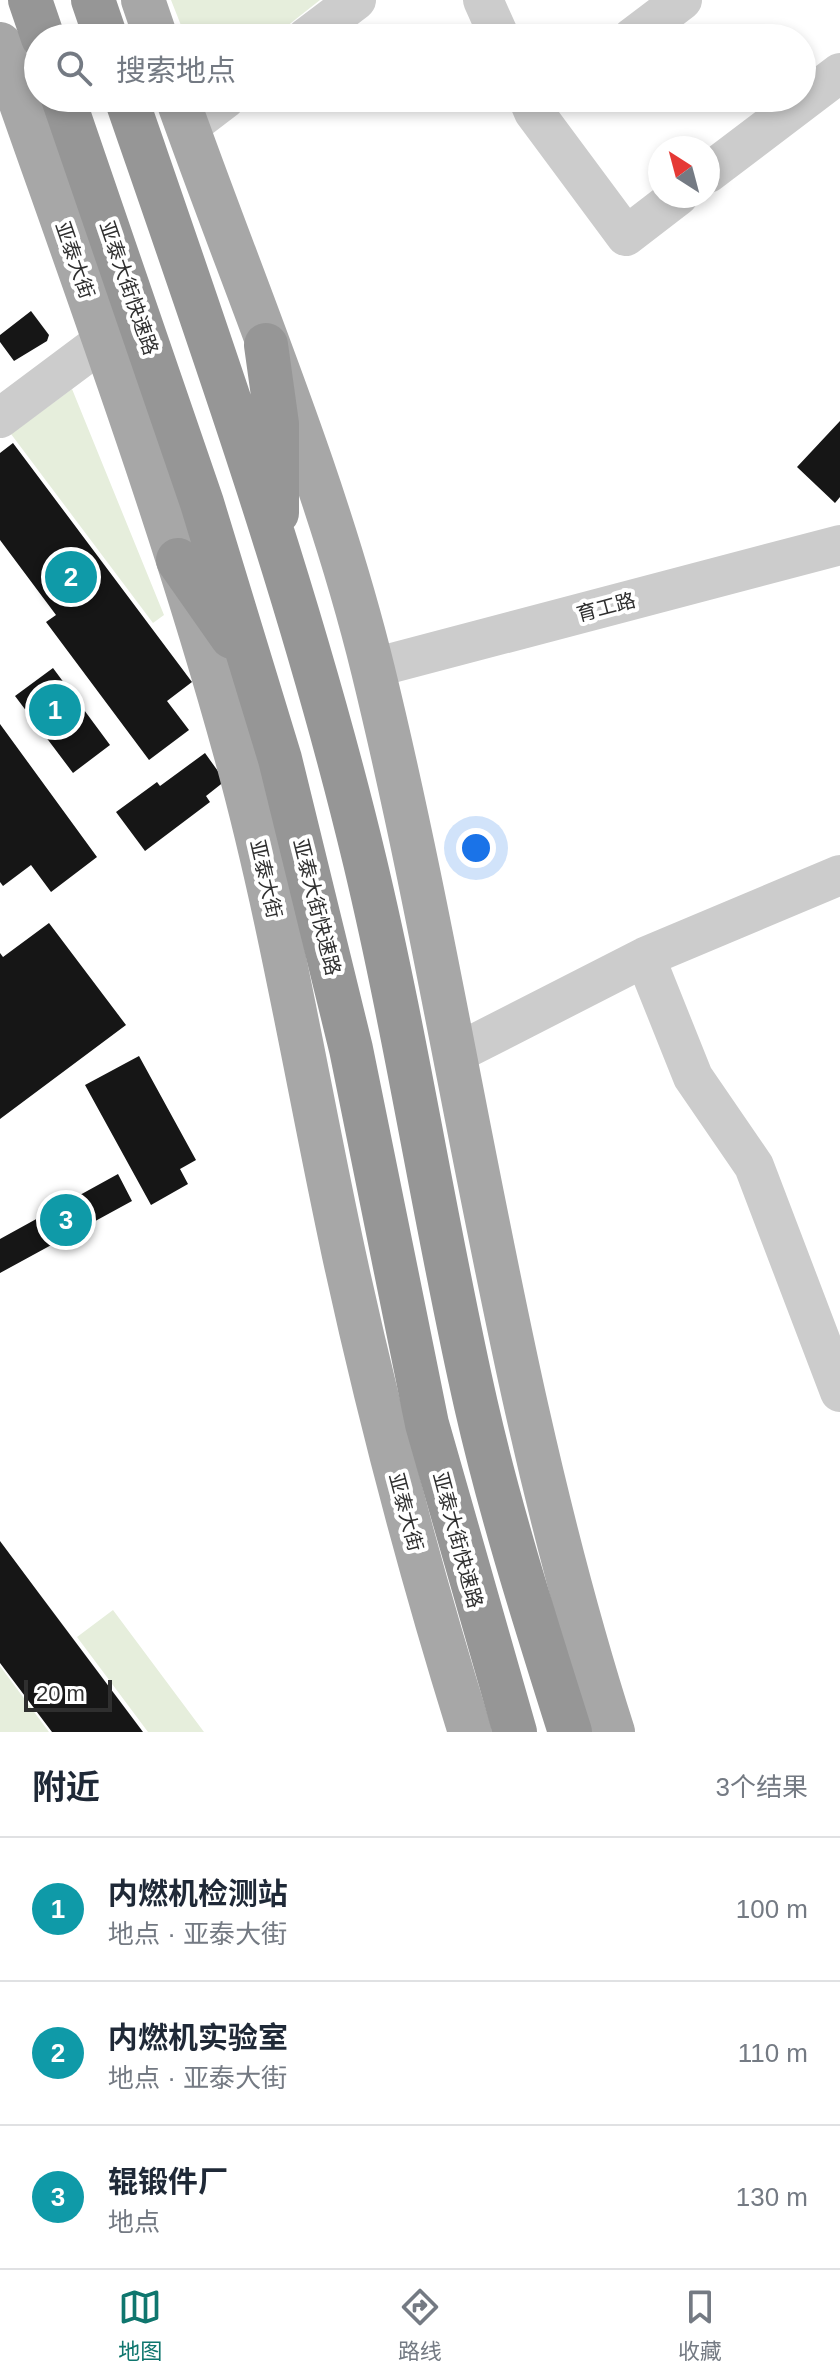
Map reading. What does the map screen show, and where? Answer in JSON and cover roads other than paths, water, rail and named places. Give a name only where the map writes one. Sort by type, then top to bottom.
[{"type":"highway","points":[[30,0],[38,24]]},
{"type":"highway","points":[[93,0],[101,24]]},
{"type":"highway","name":"亚泰大街快速路","points":[[68,112],[202,503],[254,669],[321,918],[390,1252],[443,1485],[515,1732]]},
{"type":"highway","points":[[131,112],[278,555],[365,863],[477,1408],[505,1515],[570,1732]]},
{"type":"highway","points":[[266,345],[277,424],[278,555]]},
{"type":"highway","points":[[178,560],[254,669]]},
{"type":"main road","points":[[143,0],[151,24]]},
{"type":"main road","name":"亚泰大街","points":[[0,44],[178,560],[237,756],[268,883],[344,1255],[383,1426],[470,1732]]},
{"type":"main road","points":[[182,112],[323,500],[373,668],[531,1432],[586,1649],[613,1732]]},
{"type":"street","points":[[324,24],[356,0]]},
{"type":"street","points":[[483,0],[494,24]]},
{"type":"street","points":[[650,24],[682,0]]},
{"type":"street","points":[[816,91],[840,73]]},
{"type":"street","points":[[545,112],[626,236],[662,208]]},
{"type":"street","points":[[720,164],[789,112]]},
{"type":"street","points":[[0,418],[103,341]]},
{"type":"street","name":"育工路","points":[[373,668],[840,545]]},
{"type":"street","points":[[455,1054],[645,957],[840,875]]},
{"type":"street","points":[[645,957],[693,1077],[754,1166],[840,1392]]},
{"type":"place","name":"内燃机实验室","points":[[71,577]]},
{"type":"place","name":"内燃机检测站","points":[[55,710]]},
{"type":"place","name":"辊锻件厂","points":[[66,1220]]}]
